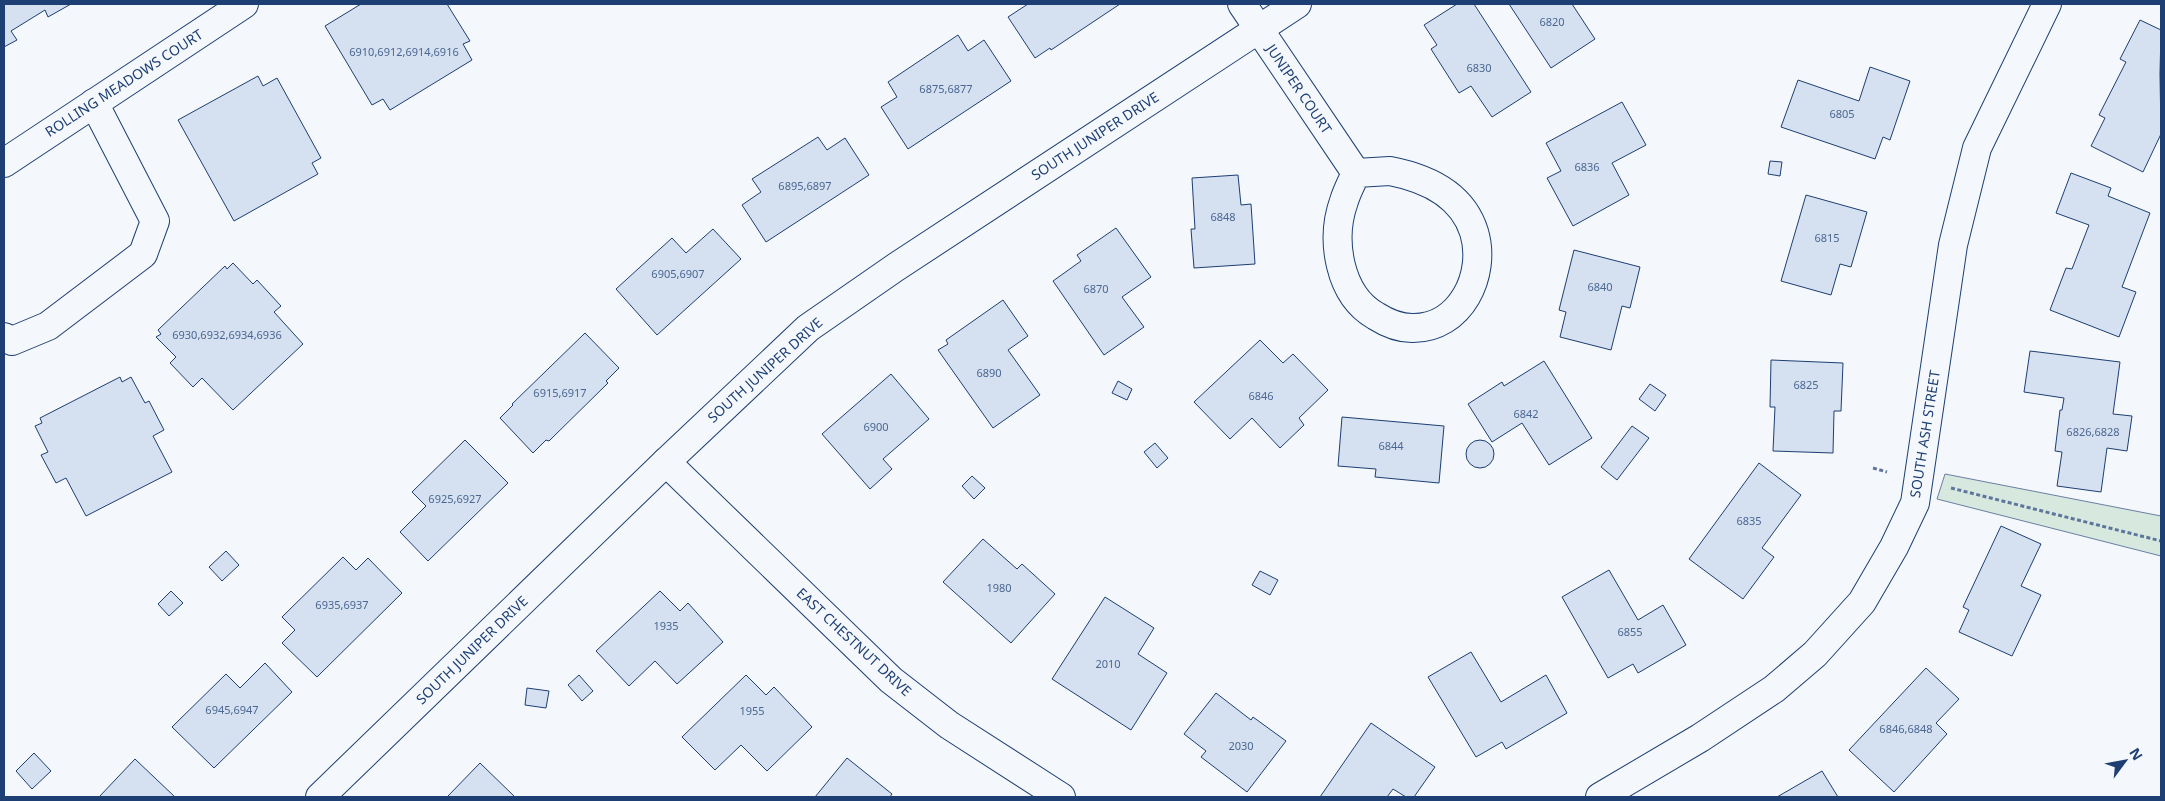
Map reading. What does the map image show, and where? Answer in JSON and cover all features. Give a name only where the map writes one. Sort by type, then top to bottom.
[{"type":"street","name":"JUNIPER COURT","points":[[1242,4],[1356,173]]},
{"type":"street","name":"SOUTH JUNIPER DRIVE","points":[[322,797],[666,462],[808,328],[904,261],[1297,4]]},
{"type":"street","name":"SOUTH ASH STREET","points":[[1600,797],[1700,738],[1774,689],[1815,654],[1862,602],[1894,547],[1915,503],[1953,245],[1977,148],[2047,4]]},
{"type":"street","name":"ROLLING MEADOWS COURT","points":[[4,163],[234,6]]},
{"type":"street","points":[[4,337],[12,341],[48,326],[144,254],[155,221],[94,103]]},
{"type":"street","points":[[1390,171],[1414,176],[1436,187],[1456,201],[1470,220],[1478,243],[1478,267],[1470,290],[1456,310],[1436,324],[1412,328],[1388,323],[1369,312],[1352,295],[1343,275],[1338,229],[1343,202],[1356,173],[1390,171]]},
{"type":"street","name":"EAST CHESTNUT DRIVE","points":[[666,462],[891,680],[950,725],[1061,797]]},
{"type":"path","points":[[1873,468],[2161,542]]},
{"type":"shaded area","points":[[1945,474],[2161,516],[2161,556],[1937,499]]},
{"type":"building","points":[[4,4],[71,4],[48,17],[45,10],[11,31],[17,40],[4,47]]},
{"type":"building","points":[[361,4],[447,4],[470,41],[463,44],[472,60],[390,110],[383,99],[372,105],[325,26]]},
{"type":"building","points":[[1028,4],[1120,4],[1051,50],[1050,48],[1035,58],[1008,17]]},
{"type":"building","points":[[1457,4],[1474,4],[1531,92],[1492,117],[1471,86],[1459,93],[1431,49],[1437,45],[1424,25]]},
{"type":"building","points":[[1509,4],[1572,4],[1595,39],[1551,68]]},
{"type":"building","points":[[2140,20],[2161,30],[2161,134],[2143,172],[2091,146],[2105,118],[2099,115],[2126,62],[2120,59]]},
{"type":"building","points":[[958,35],[968,51],[984,40],[1011,81],[908,149],[881,107],[897,97],[888,82]]},
{"type":"building","points":[[1870,67],[1910,81],[1890,140],[1883,137],[1875,159],[1781,127],[1798,80],[1859,101]]},
{"type":"building","points":[[258,76],[263,86],[277,78],[321,158],[312,163],[318,174],[234,221],[178,120]]},
{"type":"building","points":[[1622,102],[1646,145],[1612,163],[1629,195],[1573,226],[1547,178],[1561,171],[1546,143]]},
{"type":"building","points":[[818,137],[827,150],[845,138],[869,175],[766,242],[742,205],[761,192],[752,179]]},
{"type":"building","points":[[1770,161],[1782,162],[1780,176],[1768,174]]},
{"type":"building","points":[[2071,173],[2111,188],[2108,196],[2150,213],[2122,287],[2136,292],[2119,337],[2050,310],[2066,268],[2072,269],[2089,225],[2056,213]]},
{"type":"building","points":[[1238,175],[1241,205],[1251,204],[1255,264],[1194,268],[1191,229],[1195,229],[1192,178]]},
{"type":"building","points":[[1806,195],[1867,212],[1851,267],[1840,264],[1831,295],[1781,281]]},
{"type":"building","points":[[1116,228],[1151,277],[1122,297],[1144,327],[1104,355],[1053,281],[1081,261],[1077,255]]},
{"type":"building","points":[[713,229],[741,259],[657,335],[616,289],[672,238],[686,253]]},
{"type":"building","points":[[1574,250],[1640,267],[1630,308],[1622,306],[1611,350],[1560,337],[1566,312],[1559,310]]},
{"type":"building","points":[[233,263],[253,284],[257,280],[281,306],[274,312],[303,344],[233,410],[202,378],[193,387],[170,363],[176,357],[156,337],[161,334],[158,330],[225,266],[227,269]]},
{"type":"building","points":[[1003,300],[1028,336],[1008,350],[1040,395],[993,428],[938,350],[948,344],[946,340]]},
{"type":"building","points":[[585,333],[619,368],[606,381],[608,383],[549,441],[546,440],[533,453],[500,418]]},
{"type":"building","points":[[1260,340],[1283,363],[1293,354],[1328,390],[1299,418],[1304,425],[1280,448],[1252,418],[1230,439],[1194,402]]},
{"type":"building","points":[[2030,351],[2120,362],[2113,414],[2132,416],[2127,451],[2107,448],[2101,492],[2057,486],[2062,452],[2055,451],[2060,410],[2062,410],[2064,398],[2024,392]]},
{"type":"building","points":[[1771,360],[1843,363],[1841,411],[1834,411],[1833,453],[1773,451],[1775,407],[1770,407]]},
{"type":"building","points":[[1544,361],[1592,438],[1549,465],[1522,423],[1492,442],[1468,404],[1502,382],[1504,386]]},
{"type":"building","points":[[891,374],[929,419],[883,459],[892,469],[870,489],[822,434]]},
{"type":"building","points":[[120,377],[122,382],[131,377],[145,403],[149,401],[164,430],[153,436],[172,472],[86,516],[66,478],[56,483],[41,455],[48,452],[35,426],[42,423],[40,418]]},
{"type":"building","points":[[1118,381],[1132,389],[1127,400],[1112,393]]},
{"type":"building","points":[[1650,384],[1666,395],[1655,411],[1639,399]]},
{"type":"building","points":[[1342,417],[1444,426],[1439,483],[1375,477],[1376,469],[1338,466]]},
{"type":"building","points":[[1632,426],[1649,438],[1617,480],[1601,467]]},
{"type":"building","points":[[465,440],[508,483],[428,561],[400,532],[426,506],[412,492]]},
{"type":"building","points":[[1480,440],[1490,444],[1494,454],[1490,464],[1480,468],[1470,464],[1466,454],[1470,444]]},
{"type":"building","points":[[1155,443],[1168,458],[1157,468],[1144,452]]},
{"type":"building","points":[[1759,463],[1801,495],[1762,548],[1774,557],[1743,599],[1689,559]]},
{"type":"building","points":[[972,476],[985,488],[974,499],[962,486]]},
{"type":"building","points":[[2001,526],[2041,544],[2021,586],[2041,595],[2012,656],[1959,632],[1969,610],[1963,607]]},
{"type":"building","points":[[983,539],[1017,569],[1022,564],[1055,594],[1011,643],[943,582]]},
{"type":"building","points":[[226,551],[239,565],[222,581],[209,567]]},
{"type":"building","points":[[343,557],[356,570],[368,558],[402,593],[317,677],[282,643],[295,630],[282,617]]},
{"type":"building","points":[[1609,570],[1638,620],[1663,605],[1686,645],[1638,673],[1633,664],[1608,678],[1562,597]]},
{"type":"building","points":[[1260,571],[1278,580],[1270,595],[1252,585]]},
{"type":"building","points":[[171,591],[183,603],[169,616],[158,604]]},
{"type":"building","points":[[660,591],[680,611],[688,603],[723,642],[677,684],[655,661],[629,686],[596,651]]},
{"type":"building","points":[[1105,597],[1154,628],[1138,654],[1167,673],[1131,730],[1052,679]]},
{"type":"building","points":[[1471,652],[1501,702],[1546,675],[1567,713],[1506,749],[1502,742],[1476,757],[1428,677]]},
{"type":"building","points":[[265,663],[292,692],[214,768],[172,727],[226,674],[240,688]]},
{"type":"building","points":[[1926,668],[1959,699],[1936,723],[1947,734],[1894,792],[1849,750]]},
{"type":"building","points":[[579,675],[593,691],[582,701],[568,685]]},
{"type":"building","points":[[746,675],[766,695],[774,687],[812,727],[767,771],[741,745],[715,770],[682,737]]},
{"type":"building","points":[[527,688],[549,691],[546,708],[525,705]]},
{"type":"building","points":[[1216,693],[1251,720],[1253,717],[1286,741],[1247,792],[1201,757],[1206,751],[1184,734]]},
{"type":"building","points":[[1371,723],[1435,767],[1414,797],[1406,797],[1393,789],[1387,797],[1320,797]]},
{"type":"building","points":[[34,753],[51,771],[32,789],[16,771]]},
{"type":"building","points":[[847,758],[892,794],[890,797],[815,797]]},
{"type":"building","points":[[135,759],[175,797],[99,797]]},
{"type":"building","points":[[480,763],[515,797],[447,797]]},
{"type":"building","points":[[1822,771],[1838,797],[1777,797]]}]
